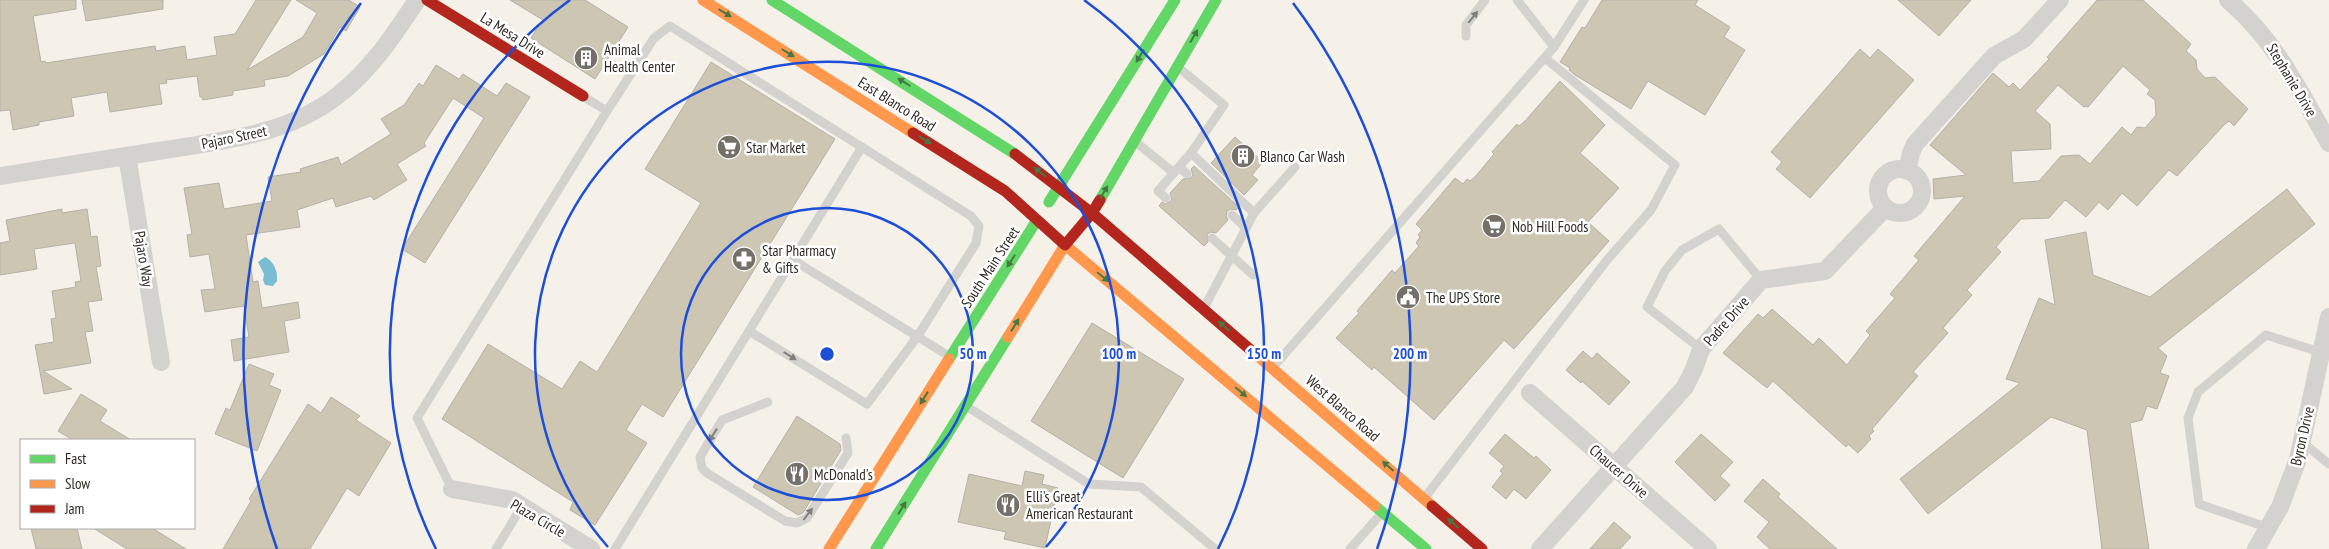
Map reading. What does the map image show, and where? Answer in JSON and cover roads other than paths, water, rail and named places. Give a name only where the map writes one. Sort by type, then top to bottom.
[{"type":"main road","name":"La Mesa Drive","points":[[427,0],[583,96]]},
{"type":"main road","name":"East Blanco Road","points":[[703,0],[1005,190],[1065,245]]},
{"type":"main road","name":"East Blanco Road","points":[[772,0],[1022,158],[1092,213]]},
{"type":"main road","name":"South Main Street","points":[[829,549],[953,358],[1175,0]]},
{"type":"main road","points":[[876,549],[1065,245],[1092,213],[1216,0]]},
{"type":"main road","name":"West Blanco Road","points":[[1092,213],[1482,549]]},
{"type":"main road","points":[[1065,245],[1426,549]]},
{"type":"street","name":"Pajaro Street","points":[[0,176],[250,135],[294,121],[316,110],[342,92],[372,64],[417,0]]},
{"type":"street","points":[[1907,171],[1915,144],[1994,56],[2024,39],[2060,0]]},
{"type":"street","name":"Stephanie Drive","points":[[2228,0],[2265,36],[2286,66],[2329,143]]},
{"type":"street","name":"Pajaro Way","points":[[127,156],[160,362]]},
{"type":"street","points":[[1892,171],[1907,171],[1914,174],[1921,186],[1920,200],[1916,206],[1905,213],[1891,212],[1885,208],[1878,195],[1881,180],[1892,171]]},
{"type":"street","points":[[1761,280],[1825,271],[1885,208]]},
{"type":"street","name":"Padre Drive","points":[[1540,549],[1685,386],[1701,349],[1761,280]]},
{"type":"street","name":"Byron Drive","points":[[2256,549],[2269,528],[2291,480],[2302,442],[2329,317]]},
{"type":"street","name":"Chaucer Drive","points":[[1530,393],[1708,549]]},
{"type":"street","name":"Plaza Circle","points":[[452,489],[512,500],[591,549]]},
{"type":"lane","points":[[1466,36],[1466,25],[1485,0]]},
{"type":"lane","points":[[1517,0],[1554,46]]},
{"type":"lane","points":[[1273,367],[1545,58],[1584,0]]},
{"type":"lane","points":[[452,489],[416,418],[654,38],[670,26],[971,216],[978,226],[976,244],[917,337],[867,404],[749,330]]},
{"type":"lane","points":[[1425,498],[1607,260],[1651,210],[1676,165],[1545,58]]},
{"type":"lane","points":[[1166,198],[1158,191],[1191,153],[1224,105],[1177,66]]},
{"type":"lane","points":[[583,96],[607,111]]},
{"type":"lane","points":[[1134,140],[1176,170],[1187,174]]},
{"type":"lane","points":[[614,549],[862,147]]},
{"type":"lane","points":[[1191,153],[1254,213]]},
{"type":"lane","points":[[1204,308],[1254,213],[1295,167]]},
{"type":"lane","points":[[1232,215],[1246,228]]},
{"type":"lane","points":[[1701,349],[1647,307],[1665,271],[1682,250],[1719,229],[1761,280]]},
{"type":"lane","points":[[1212,238],[1253,275]]},
{"type":"lane","points":[[793,260],[953,358]]},
{"type":"lane","points":[[2269,528],[2199,504],[2188,418],[2198,392],[2266,335],[2320,352]]},
{"type":"lane","points":[[768,402],[722,420],[702,453],[700,462],[707,473],[785,521],[797,523],[806,518],[848,453],[846,438]]},
{"type":"lane","points":[[966,406],[1089,484],[1141,487],[1215,549]]},
{"type":"lane","points":[[2302,442],[2329,464]]},
{"type":"lane","points":[[496,549],[522,506]]},
{"type":"lane","points":[[1350,549],[1382,512]]},
{"type":"water","points":[[265,257],[271,261],[277,274],[277,281],[273,286],[265,285],[263,280],[264,274],[258,262]]},
{"type":"place","name":"Animal Health Center","points":[[586,58]]},
{"type":"place","name":"Star Market","points":[[729,147]]},
{"type":"place","name":"Blanco Car Wash","points":[[1243,156]]},
{"type":"place","name":"Nob Hill Foods","points":[[1494,226]]},
{"type":"place","name":"Star Pharmacy & Gifts","points":[[744,259]]},
{"type":"place","name":"The UPS Store","points":[[1408,297]]},
{"type":"place","name":"McDonald's","points":[[797,474]]},
{"type":"place","name":"Elli's Great American Restaurant","points":[[1008,505]]}]
